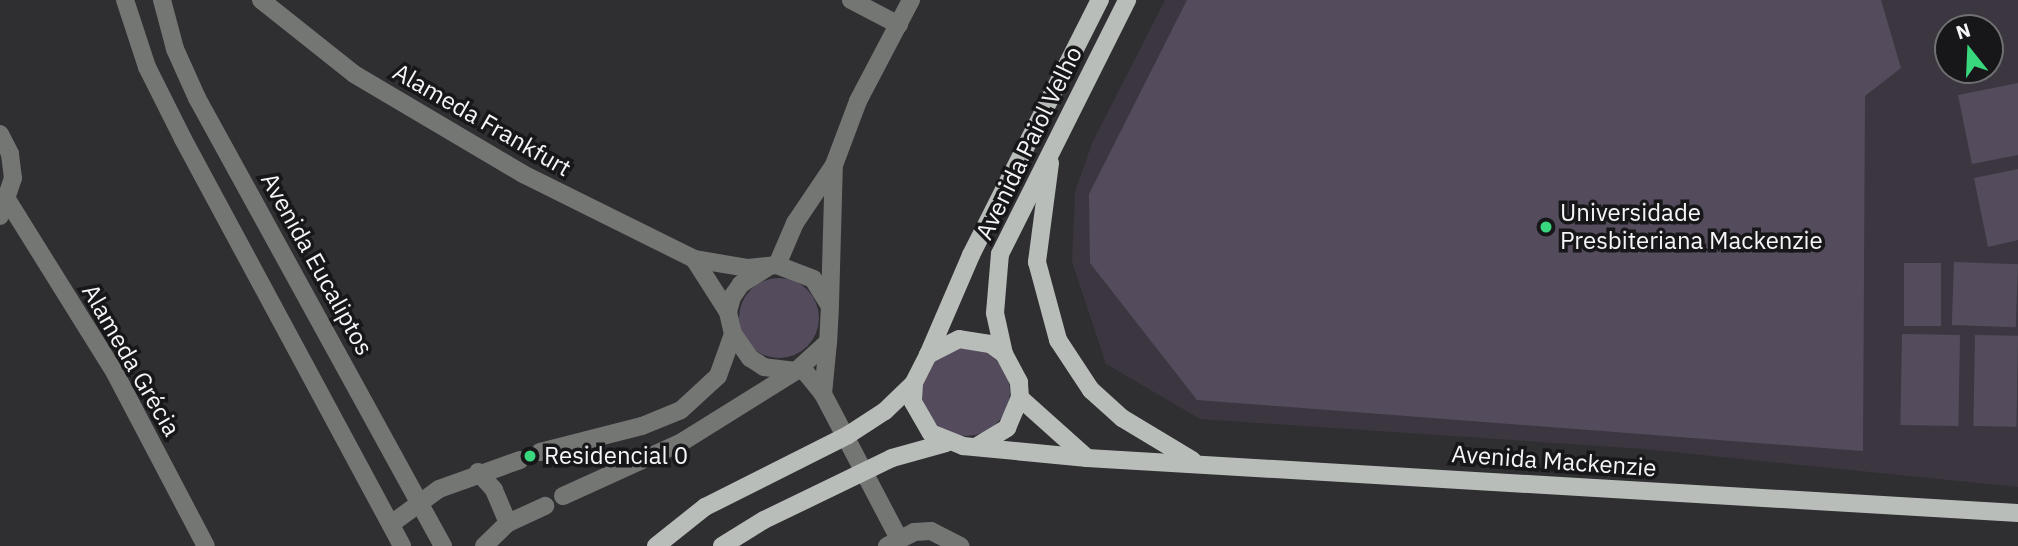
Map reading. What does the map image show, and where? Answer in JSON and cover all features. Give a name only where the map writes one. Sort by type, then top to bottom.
[{"type":"main road","name":"Avenida Paiol Velho","points":[[928,355],[1009,178],[1100,0]]},
{"type":"main road","name":"Avenida Paiol Velho","points":[[1020,398],[1019,382],[1004,354],[995,313],[1000,254],[1127,0]]},
{"type":"main road","points":[[1051,153],[1037,262],[1058,340],[1091,390],[1122,418],[1195,461]]},
{"type":"main road","points":[[656,546],[705,507],[848,435],[885,411],[914,383],[928,355],[959,340],[990,344],[1004,354]]},
{"type":"main road","points":[[914,383],[919,419],[947,443]]},
{"type":"main road","points":[[722,546],[764,520],[892,458],[947,443],[979,445],[1007,428],[1020,398],[1087,458]]},
{"type":"main road","name":"Avenida Mackenzie","points":[[979,445],[1087,458],[1195,461],[2018,513]]},
{"type":"street","points":[[125,0],[147,67],[183,139],[402,546]]},
{"type":"street","name":"Avenida Eucaliptos","points":[[162,0],[175,49],[197,98],[443,546]]},
{"type":"street","name":"Alameda Frankfurt","points":[[261,0],[354,74],[523,174],[694,259],[730,267],[773,266]]},
{"type":"street","points":[[851,0],[899,25]]},
{"type":"street","points":[[728,312],[741,284],[773,266],[795,223],[834,165],[850,120],[911,0]]},
{"type":"street","points":[[0,134],[10,154],[13,178],[4,209]]},
{"type":"street","points":[[826,400],[834,165]]},
{"type":"street","name":"Alameda Grécia","points":[[4,209],[115,373],[206,546]]},
{"type":"street","points":[[694,259],[728,312],[733,334],[750,358],[764,368],[799,369],[826,400],[872,488],[892,542],[931,531],[960,546]]},
{"type":"street","points":[[773,266],[813,279],[830,306]]},
{"type":"street","points":[[540,452],[642,426],[681,410],[718,376],[733,334]]},
{"type":"street","points":[[564,496],[682,442],[799,369],[828,342]]},
{"type":"street","points":[[391,524],[420,501],[478,472],[520,460]]},
{"type":"street","points":[[478,472],[494,490],[508,523]]},
{"type":"street","points":[[484,546],[508,523],[545,506]]},
{"type":"shaded area","name":"Universidade Presbiteriana Mackenzie","points":[[1165,0],[2018,0],[2018,487],[1643,449],[1200,419],[1106,364],[1072,262],[1075,192],[1092,143]]},
{"type":"shaded area","name":"Universidade Presbiteriana Mackenzie","points":[[1187,0],[1881,0],[1901,68],[1865,96],[1863,451],[1197,400],[1090,263],[1089,194]]},
{"type":"shaded area","points":[[2018,83],[2018,155],[1972,164],[1958,95]]},
{"type":"shaded area","points":[[2018,169],[2018,240],[1988,247],[1974,178]]},
{"type":"shaded area","points":[[1954,262],[2018,264],[2016,327],[1952,325]]},
{"type":"shaded area","points":[[1904,263],[1941,263],[1941,326],[1904,326]]},
{"type":"shaded area","points":[[779,278],[794,281],[807,290],[816,303],[819,318],[816,333],[807,346],[794,355],[779,358],[764,355],[751,346],[742,333],[739,318],[742,303],[751,290],[764,281]]},
{"type":"shaded area","points":[[1902,334],[1960,335],[1958,426],[1900,425]]},
{"type":"shaded area","points":[[1975,335],[2018,336],[2016,427],[1973,426]]},
{"type":"shaded area","points":[[966,348],[991,355],[1003,367],[1010,392],[1003,417],[991,429],[966,436],[941,429],[929,417],[922,392],[929,367],[941,355]]},
{"type":"place","name":"Universidade Presbiteriana Mackenzie","points":[[1546,227]]},
{"type":"place","name":"Residencial 0","points":[[530,456]]}]
